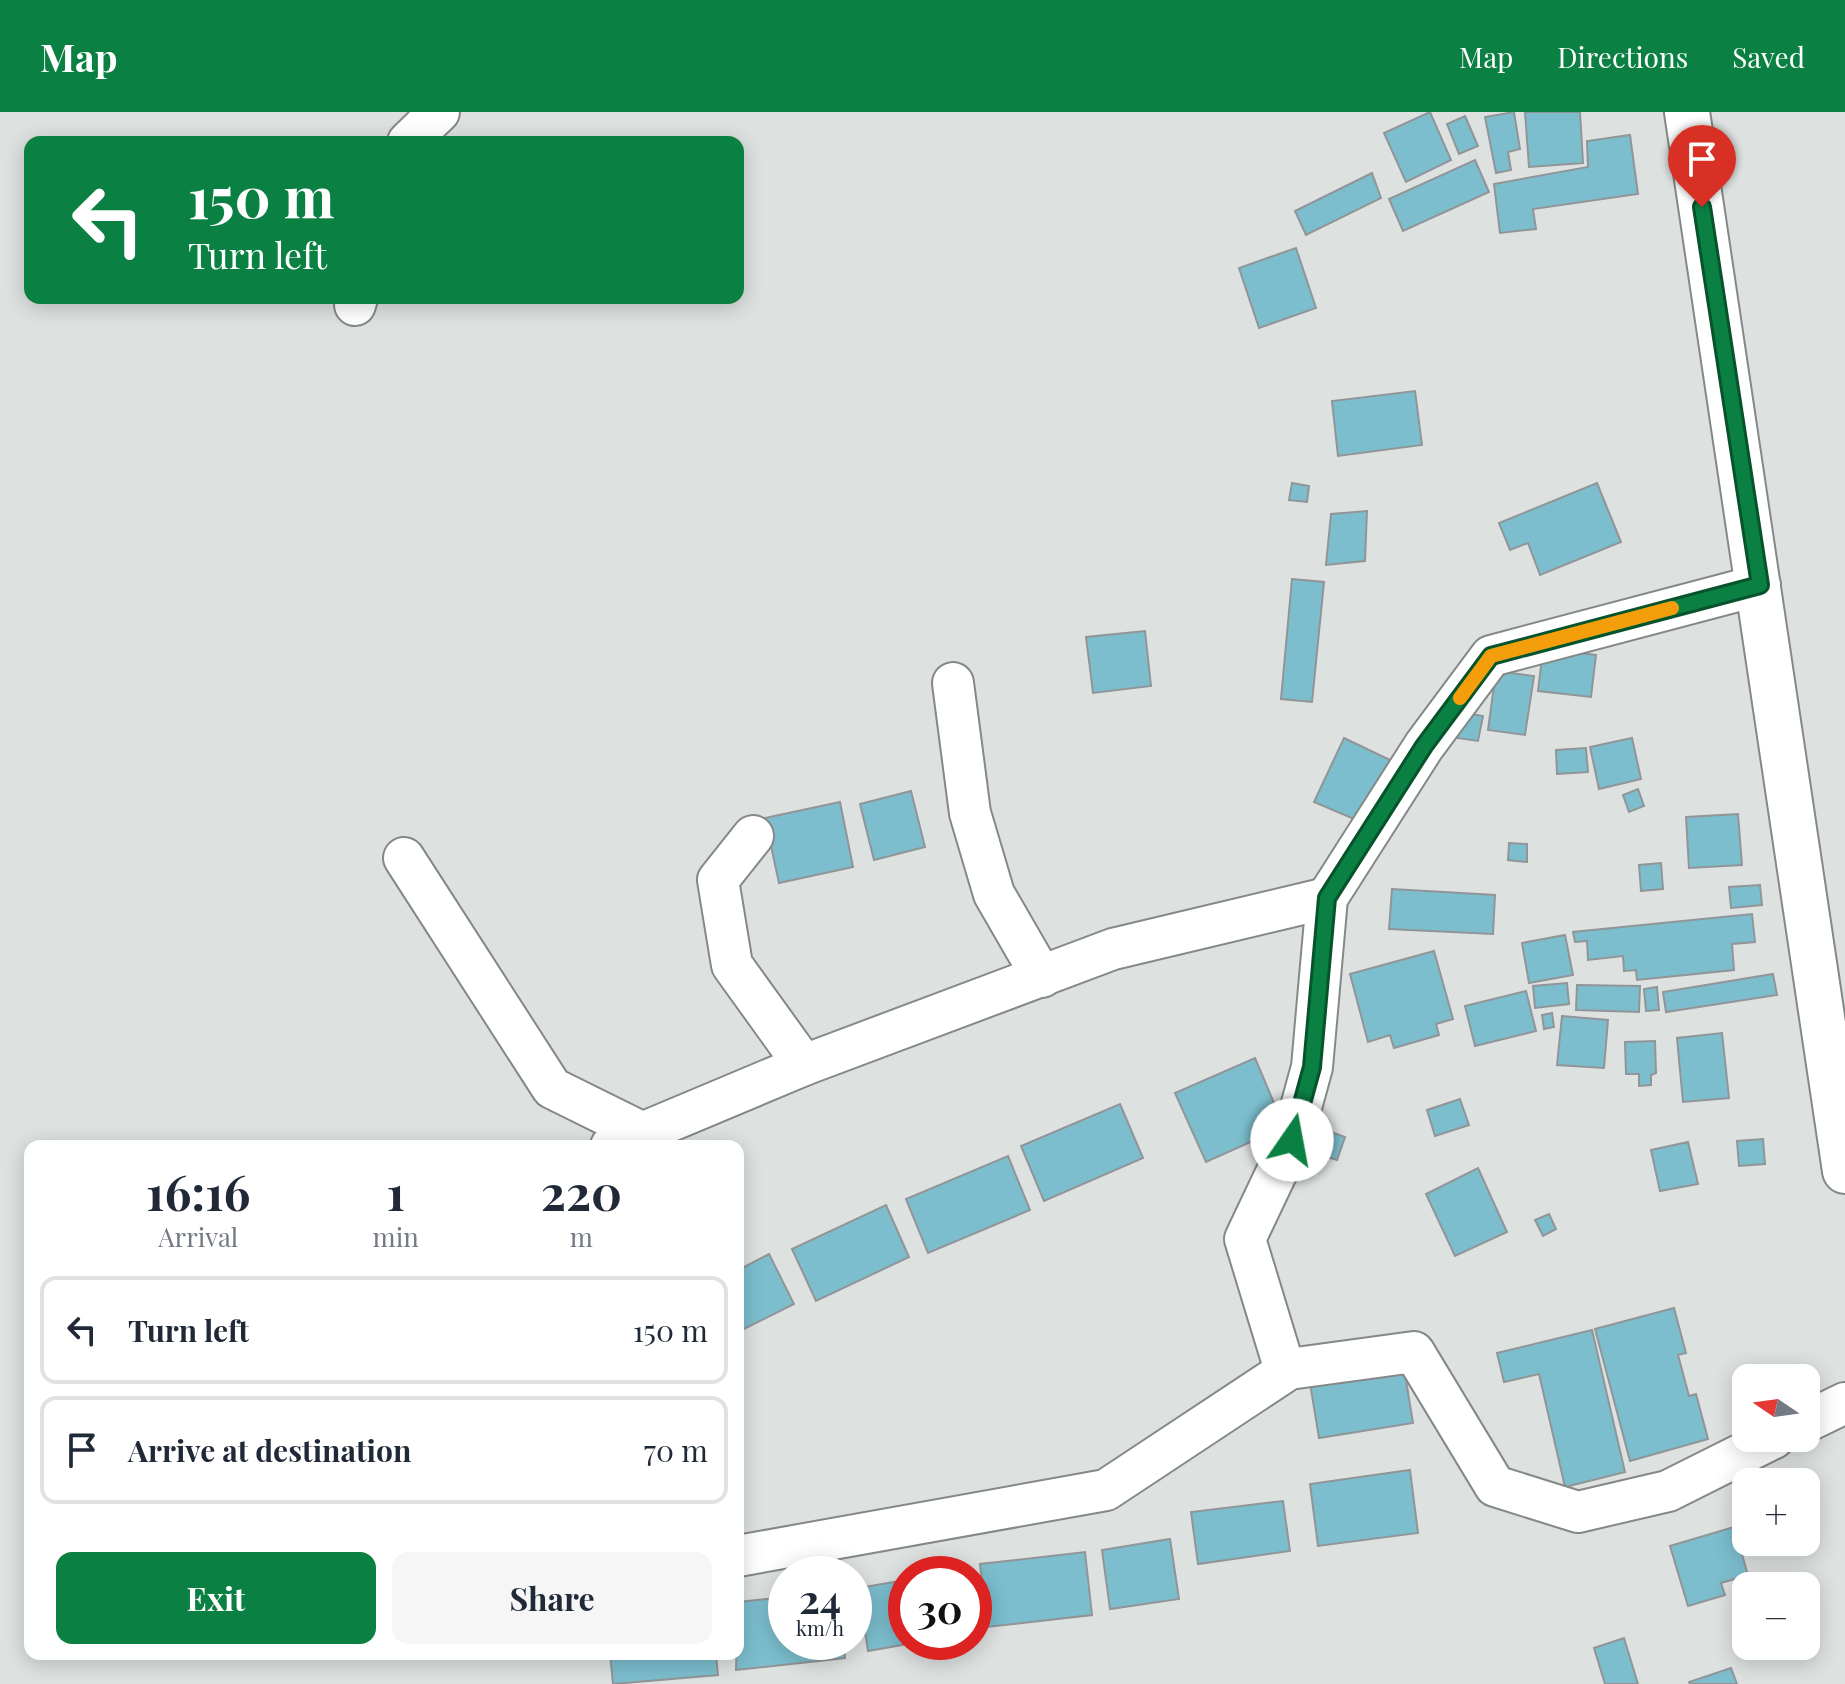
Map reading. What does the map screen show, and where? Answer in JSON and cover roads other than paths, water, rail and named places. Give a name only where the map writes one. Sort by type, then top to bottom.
[{"type":"main road","points":[[1687,112],[1760,585],[1845,1171]]},
{"type":"street","points":[[414,136],[439,112]]},
{"type":"street","points":[[1289,1369],[1284,1367],[1245,1239],[1292,1140],[1312,1067],[1327,898],[1424,746],[1491,656],[1760,585]]},
{"type":"street","points":[[953,683],[970,813],[994,894],[1042,977]]},
{"type":"street","points":[[753,836],[718,880],[732,965],[804,1065]]},
{"type":"street","points":[[404,858],[552,1088],[626,1139],[804,1065],[1113,949],[1327,898]]},
{"type":"street","points":[[744,1555],[1106,1490],[1289,1369],[1414,1352],[1495,1486],[1578,1512],[1668,1491],[1746,1452]]},
{"type":"street","points":[[1820,1415],[1845,1403]]}]
